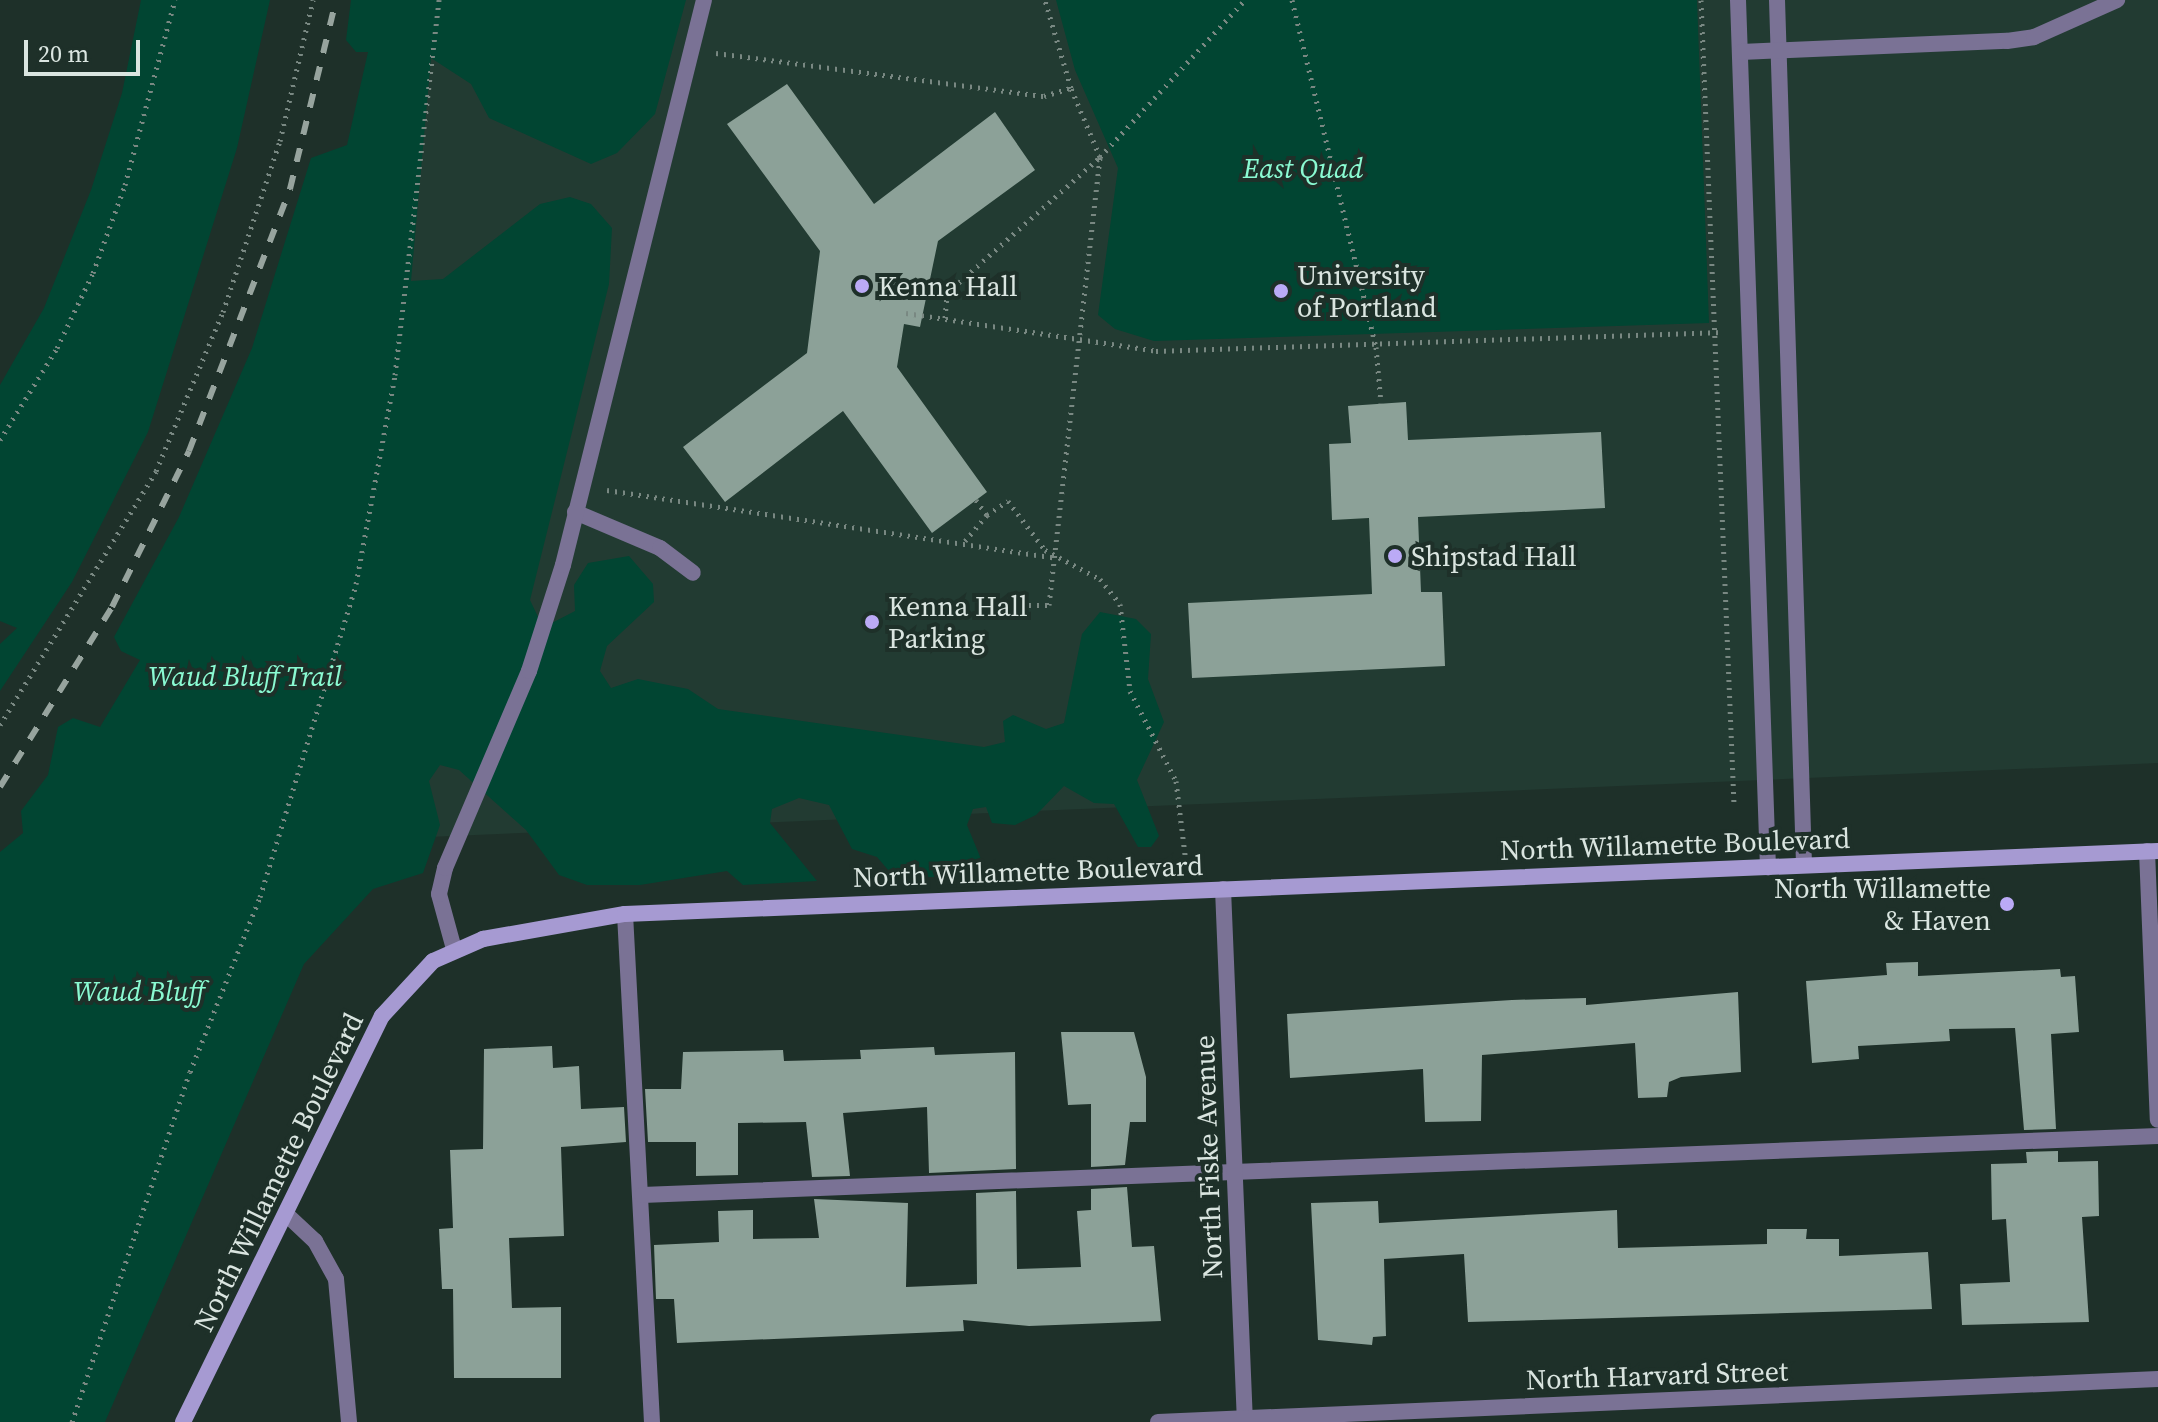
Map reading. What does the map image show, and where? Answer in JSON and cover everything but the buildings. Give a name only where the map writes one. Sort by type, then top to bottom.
[{"type":"main road","name":"North Willamette Boulevard","points":[[183,1422],[382,1016],[433,961],[454,949],[554,922],[625,914],[2152,851]]},
{"type":"street","points":[[454,949],[439,894],[461,826],[529,671],[575,512],[704,0]]},
{"type":"street","points":[[1738,0],[1768,867]]},
{"type":"street","points":[[1777,0],[1804,865]]},
{"type":"street","points":[[1741,52],[2007,41],[2034,37],[2117,0]]},
{"type":"street","points":[[575,512],[660,548],[693,573]]},
{"type":"street","points":[[2152,851],[2158,1120]]},
{"type":"street","name":"North Fiske Avenue","points":[[1223,889],[1244,1420]]},
{"type":"street","points":[[625,914],[652,1422]]},
{"type":"street","points":[[642,1195],[1235,1175],[2158,1136]]},
{"type":"street","points":[[286,1214],[315,1241],[336,1279],[349,1422]]},
{"type":"street","name":"North Harvard Street","points":[[1158,1422],[2158,1379]]},
{"type":"path","points":[[0,440],[57,348],[93,273],[125,185],[175,0]]},
{"type":"path","points":[[0,725],[156,471],[223,312],[280,141],[313,0]]},
{"type":"path","points":[[72,1422],[190,1072],[260,897],[356,584],[395,375],[439,0]]},
{"type":"path","points":[[1013,605],[1049,605],[1083,339],[1100,157],[1071,88],[1045,0]]},
{"type":"path","points":[[945,318],[947,293],[1100,157],[1245,0]]},
{"type":"path","points":[[1292,0],[1376,347],[1381,403]]},
{"type":"path","points":[[1701,0],[1734,804]]},
{"type":"path","points":[[692,50],[1044,96],[1071,88]]},
{"type":"path","points":[[906,313],[1156,351],[1376,347],[1749,330]]},
{"type":"path","points":[[582,485],[965,541],[1056,558],[1100,579],[1120,604],[1130,691],[1176,781],[1186,868]]},
{"type":"path","points":[[976,500],[987,515]]},
{"type":"path","points":[[965,541],[987,515],[1008,501],[1056,558]]},
{"type":"shaded area","name":"University of Portland","points":[[437,0],[2158,0],[2158,763],[358,840],[373,582]]},
{"type":"green space","points":[[141,0],[270,0],[237,148],[148,432],[72,582],[0,691],[0,644],[17,628],[0,621],[0,385],[44,308],[91,190],[122,93]]},
{"type":"green space","points":[[351,0],[686,0],[655,114],[617,153],[591,164],[489,118],[471,84],[431,58],[411,281],[443,279],[540,204],[570,197],[591,204],[612,228],[609,284],[530,600],[540,621],[548,625],[575,611],[574,585],[588,563],[629,556],[653,584],[654,602],[607,646],[600,671],[611,688],[638,679],[688,689],[718,709],[984,747],[1005,742],[1003,721],[1013,715],[1046,729],[1064,723],[1082,634],[1100,612],[1136,619],[1151,634],[1148,679],[1164,722],[1137,780],[1159,836],[1151,847],[1138,847],[1114,804],[1094,803],[1064,786],[1036,815],[1015,825],[992,823],[986,807],[973,809],[967,825],[981,859],[970,876],[895,878],[877,857],[852,849],[829,805],[799,798],[772,809],[770,823],[817,881],[743,885],[727,871],[640,885],[587,885],[559,875],[526,830],[459,770],[440,765],[429,781],[440,825],[423,873],[373,889],[304,964],[105,1422],[0,1422],[0,852],[23,833],[21,811],[48,775],[58,727],[73,718],[100,727],[140,660],[121,651],[114,637],[179,517],[252,348],[311,158],[347,145],[368,52],[356,52],[346,40]]},
{"type":"green space","name":"East Quad","points":[[1056,0],[1697,0],[1709,323],[1154,341],[1115,329],[1098,315],[1118,168],[1075,70]]},
{"type":"railway","points":[[0,787],[112,607],[189,451],[290,189],[336,0]]},
{"type":"place","name":"Kenna Hall","points":[[862,286]]},
{"type":"place","name":"University of Portland","points":[[1281,291]]},
{"type":"place","name":"Shipstad Hall","points":[[1395,556]]},
{"type":"place","name":"Kenna Hall Parking","points":[[872,622]]},
{"type":"place","name":"North Willamette & Haven","points":[[2007,904]]},
{"type":"park label","name":"Waud Bluff Trail","points":[[245,676]]},
{"type":"park label","name":"Waud Bluff","points":[[139,991]]}]
